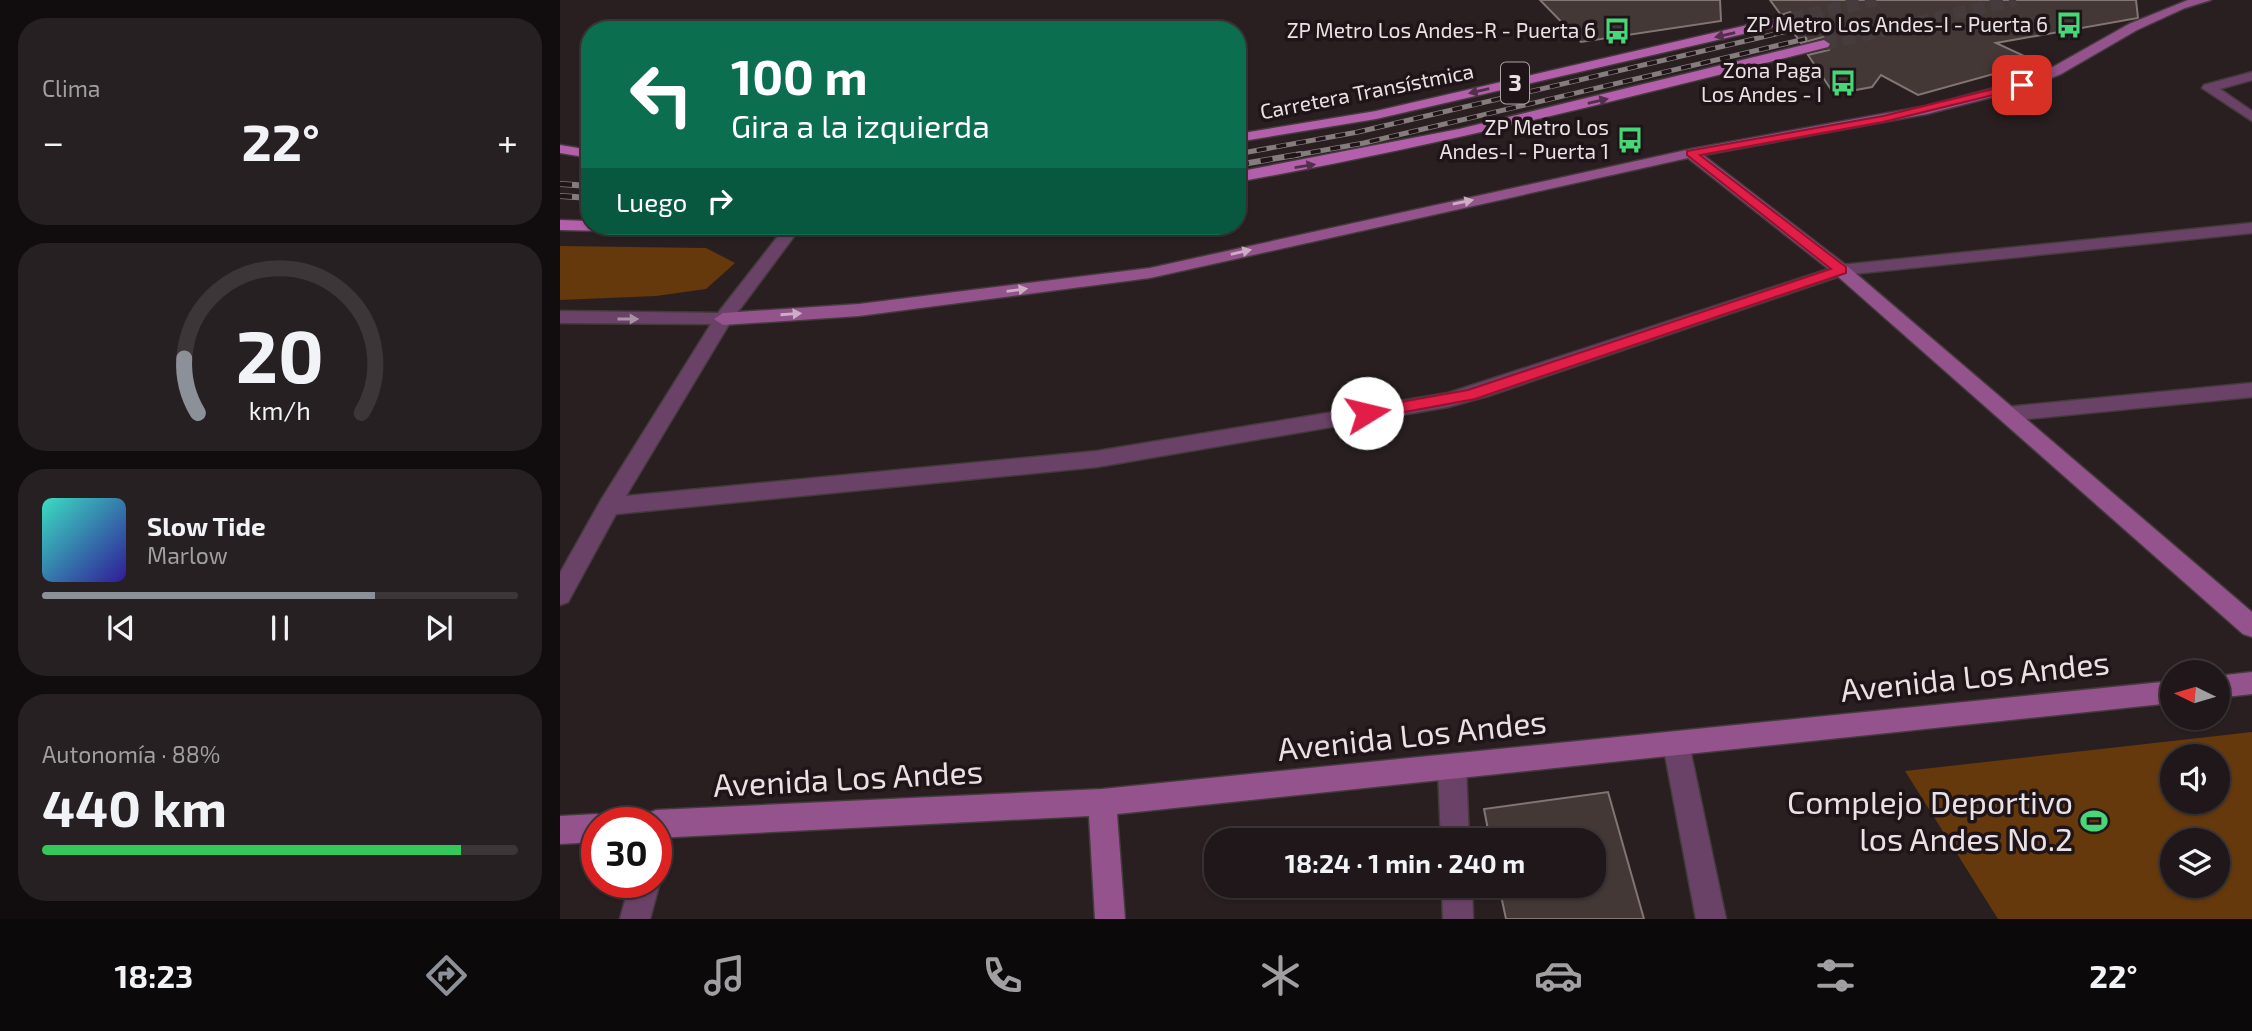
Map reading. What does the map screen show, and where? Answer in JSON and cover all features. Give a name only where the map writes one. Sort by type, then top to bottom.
[{"type":"main road","name":"Carretera Transístmica","points":[[1246,137],[1364,118],[1791,19]]},
{"type":"main road","name":"3","points":[[1246,175],[1364,155],[1636,92],[1824,44]]},
{"type":"main road","points":[[560,149],[581,152]]},
{"type":"main road","points":[[560,164],[581,166]]},
{"type":"main road","points":[[560,225],[581,225]]},
{"type":"street","points":[[560,317],[723,319],[859,310],[1150,272],[1691,153],[1883,119],[2022,85],[2056,71],[2181,5],[2204,0]]},
{"type":"street","points":[[2252,76],[2209,88],[2252,117]]},
{"type":"street","points":[[1691,153],[1841,270],[2252,627]]},
{"type":"street","points":[[609,506],[1097,459],[1448,400],[1841,270],[2252,228]]},
{"type":"street","points":[[560,595],[609,506],[723,319],[787,235]]},
{"type":"street","points":[[2007,414],[2252,390]]},
{"type":"street","points":[[2230,686],[2252,683]]},
{"type":"street","name":"Avenida Los Andes","points":[[672,828],[1102,802],[2160,693]]},
{"type":"street","points":[[1676,744],[1711,919]]},
{"type":"street","points":[[1452,768],[1454,828]]},
{"type":"street","points":[[1102,802],[1110,919]]},
{"type":"street","points":[[560,830],[581,829]]},
{"type":"street","points":[[635,919],[641,898]]},
{"type":"street","points":[[1457,898],[1458,919]]},
{"type":"shaded area","points":[[560,246],[706,248],[735,263],[706,289],[656,296],[560,300]]},
{"type":"shaded area","name":"Complejo Deportivo los Andes No.2","points":[[2252,732],[2252,919],[1998,919],[1905,771]]},
{"type":"building","points":[[1540,0],[1720,0],[1721,21],[1581,42]]},
{"type":"building","points":[[1770,0],[2136,0],[2138,18],[1996,43],[2037,62],[1918,95],[1881,75],[1872,87],[1834,94],[1808,55],[1829,50],[1831,42],[1823,37],[1801,43],[1789,26],[1797,23],[1798,17],[1790,12],[1781,15]]},
{"type":"building","points":[[1608,792],[1644,919],[1506,919],[1502,898],[1606,898],[1606,828],[1488,828],[1484,809]]},
{"type":"tunnel","points":[[1791,19],[1876,0]]},
{"type":"tunnel","points":[[1824,44],[2016,0]]},
{"type":"railway","points":[[1246,152],[1358,132],[1792,30]]},
{"type":"railway","points":[[1291,156],[1364,143],[1805,39]]},
{"type":"railway","points":[[1246,163],[1301,154]]},
{"type":"railway","points":[[560,184],[581,185]]},
{"type":"railway","points":[[560,196],[581,197]]},
{"type":"place","name":"ZP Metro Los Andes-I - Puerta 6","points":[[2069,25]]},
{"type":"place","name":"ZP Metro Los Andes-R - Puerta 6","points":[[1617,31]]},
{"type":"place","name":"Zona Paga Los Andes - I","points":[[1843,83]]},
{"type":"place","name":"ZP Metro Los Andes-I - Puerta 1","points":[[1630,140]]},
{"type":"place","name":"Complejo Deportivo los Andes No.2","points":[[2094,821]]},
{"type":"route","points":[[1367,413],[1469,395],[1841,270],[1691,153],[1927,110],[2022,85]]}]
